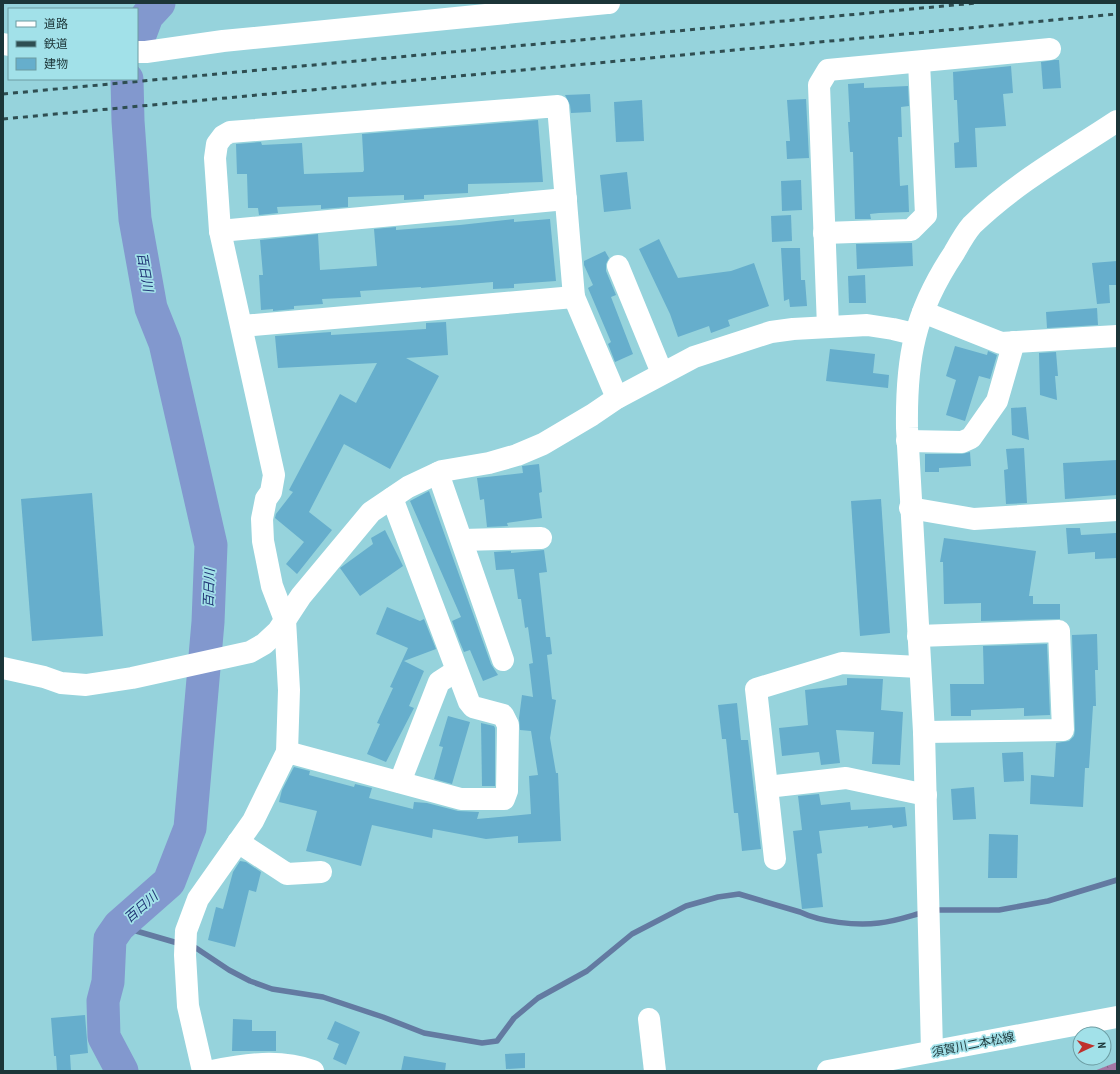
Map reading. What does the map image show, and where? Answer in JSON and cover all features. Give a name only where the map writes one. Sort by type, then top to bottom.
[{"type":"street","points":[[142,52],[223,41],[608,3]]},
{"type":"street","points":[[828,327],[819,85],[828,70],[1050,49]]},
{"type":"street","points":[[824,233],[911,230],[926,215],[919,62]]},
{"type":"street","points":[[203,1071],[188,1006],[185,955],[186,931],[198,899],[253,820],[286,752],[289,690],[284,620],[272,586],[263,540],[262,520],[266,499],[270,492],[274,475],[220,231],[215,158],[217,144],[223,136],[230,132],[558,106],[574,296],[617,398]]},
{"type":"street","points":[[932,1051],[924,732],[919,668],[907,441],[906,385],[914,334],[933,288],[971,226],[1031,175],[1117,121]]},
{"type":"street","points":[[220,231],[566,199]]},
{"type":"street","points":[[618,266],[662,373]]},
{"type":"street","points":[[242,326],[574,296]]},
{"type":"street","points":[[923,312],[1002,343],[1117,336]]},
{"type":"street","points":[[3,668],[44,677],[61,683],[86,685],[176,669],[250,652],[264,644],[278,631],[301,596],[371,512],[408,487],[438,473],[489,463],[543,444],[592,415],[617,398],[694,357],[771,332],[867,325],[893,328],[914,334]]},
{"type":"street","points":[[907,441],[962,442],[971,438],[997,401],[1014,342]]},
{"type":"street","points":[[438,473],[503,660]]},
{"type":"street","points":[[286,752],[461,799],[504,799],[507,791],[508,725],[503,715],[473,707],[469,702],[456,671],[392,498]]},
{"type":"street","points":[[910,508],[974,519],[1117,510]]},
{"type":"street","points":[[462,540],[541,538]]},
{"type":"street","points":[[918,636],[1059,631],[1063,730],[924,732]]},
{"type":"street","points":[[775,859],[756,689],[842,663],[919,668]]},
{"type":"street","points":[[400,782],[439,682],[456,671]]},
{"type":"street","points":[[767,786],[846,778],[926,795]]},
{"type":"street","points":[[238,842],[287,874],[321,872]]},
{"type":"street","name":"須賀川二本松線","points":[[828,1071],[1117,1017]]},
{"type":"street","points":[[649,1019],[654,1071]]},
{"type":"street","points":[[212,1071],[237,1066],[278,1063],[313,1071]]},
{"type":"green space","points":[[1117,1062],[1117,1071],[1094,1071],[1107,1066],[1112,1066],[1112,1064]]},
{"type":"building","points":[[1059,60],[1061,88],[1043,89],[1041,62]]},
{"type":"building","points":[[1011,66],[1013,93],[1003,94],[1006,126],[975,128],[977,167],[955,168],[954,143],[959,142],[957,100],[954,100],[953,72]]},
{"type":"building","points":[[864,83],[864,88],[908,86],[909,106],[901,107],[902,137],[898,137],[900,186],[908,185],[909,212],[870,214],[871,219],[855,219],[853,152],[850,152],[848,122],[850,122],[848,84]]},
{"type":"building","points":[[590,94],[591,112],[571,113],[570,105],[565,95]]},
{"type":"building","points":[[806,99],[809,158],[787,159],[786,141],[790,141],[787,100]]},
{"type":"building","points":[[642,100],[644,141],[616,142],[614,102]]},
{"type":"building","points":[[538,120],[543,182],[468,184],[468,193],[424,195],[424,199],[404,200],[404,195],[348,197],[348,207],[321,209],[321,205],[277,207],[278,213],[259,215],[258,208],[248,208],[247,174],[237,174],[236,144],[261,142],[262,145],[302,143],[304,174],[363,172],[362,134]]},
{"type":"building","points":[[627,172],[631,209],[604,212],[600,175]]},
{"type":"building","points":[[801,180],[802,210],[782,211],[781,181]]},
{"type":"building","points":[[791,215],[792,241],[772,242],[771,216]]},
{"type":"building","points":[[514,219],[514,222],[550,219],[556,281],[514,284],[514,288],[493,289],[493,282],[360,291],[361,297],[322,299],[323,304],[294,306],[294,309],[273,311],[273,309],[261,310],[259,275],[263,275],[260,240],[318,234],[320,270],[377,266],[374,229],[396,227],[396,230]]},
{"type":"building","points":[[659,239],[678,278],[731,271],[754,263],[769,306],[728,320],[730,326],[711,333],[709,326],[678,337],[670,314],[639,249]]},
{"type":"building","points":[[912,243],[913,266],[857,269],[856,244]]},
{"type":"building","points":[[781,248],[800,248],[801,280],[805,280],[807,306],[790,307],[789,299],[784,301]]},
{"type":"building","points":[[605,251],[609,258],[606,264],[606,271],[616,295],[611,297],[633,354],[615,362],[608,344],[611,342],[588,288],[593,285],[584,265],[584,261]]},
{"type":"building","points":[[1117,261],[1117,285],[1109,285],[1110,303],[1097,304],[1092,263]]},
{"type":"building","points":[[865,275],[866,303],[849,303],[848,276]]},
{"type":"building","points":[[1097,308],[1098,325],[1047,328],[1046,312]]},
{"type":"building","points":[[446,322],[448,355],[406,358],[439,376],[390,469],[344,444],[309,512],[332,530],[297,574],[286,564],[304,542],[275,518],[276,514],[293,492],[289,490],[340,394],[356,403],[377,363],[278,368],[275,336],[331,332],[331,335],[426,329],[426,323]]},
{"type":"building","points":[[955,346],[987,355],[988,351],[997,355],[990,379],[979,376],[965,421],[946,415],[956,380],[946,376]]},
{"type":"building","points":[[830,349],[875,354],[873,373],[889,375],[888,388],[826,381]]},
{"type":"building","points":[[1056,352],[1058,376],[1055,376],[1057,400],[1040,395],[1039,353]]},
{"type":"building","points":[[1026,407],[1029,440],[1012,435],[1011,408]]},
{"type":"building","points":[[1024,448],[1027,503],[1006,504],[1004,470],[1008,469],[1006,449]]},
{"type":"building","points":[[970,452],[971,466],[939,468],[939,472],[925,472],[925,454],[962,454]]},
{"type":"building","points":[[1117,460],[1117,495],[1065,499],[1063,463]]},
{"type":"building","points":[[539,464],[542,492],[539,493],[542,518],[507,523],[508,526],[487,527],[484,499],[480,500],[477,478],[523,473],[522,466]]},
{"type":"building","points":[[429,491],[491,664],[498,675],[483,681],[470,650],[464,652],[459,640],[452,621],[461,617],[410,501]]},
{"type":"building","points":[[92,493],[103,636],[32,641],[21,499]]},
{"type":"building","points":[[881,499],[890,633],[860,636],[851,501]]},
{"type":"building","points":[[1066,528],[1080,528],[1081,535],[1116,533],[1117,558],[1095,559],[1095,552],[1068,554]]},
{"type":"building","points":[[385,530],[403,566],[360,596],[340,568],[373,544],[371,538]]},
{"type":"building","points":[[944,538],[1036,551],[1029,596],[1033,596],[1033,604],[1060,604],[1060,619],[981,621],[981,603],[944,604],[943,562],[940,562]]},
{"type":"building","points":[[544,550],[547,572],[539,573],[546,637],[550,637],[552,654],[547,655],[552,699],[556,700],[550,738],[556,773],[558,773],[561,841],[518,843],[518,836],[486,839],[433,829],[432,838],[372,825],[361,866],[306,851],[317,811],[279,802],[282,790],[294,767],[310,771],[309,775],[354,787],[355,784],[372,788],[369,798],[413,809],[414,802],[427,803],[458,811],[479,812],[477,819],[531,814],[529,776],[538,775],[531,731],[520,730],[519,718],[522,695],[533,697],[529,664],[533,663],[528,627],[525,628],[521,599],[518,599],[514,569],[496,570],[494,552],[511,551],[511,553]]},
{"type":"building","points":[[387,607],[420,621],[424,619],[436,649],[404,661],[424,671],[409,706],[414,708],[386,762],[367,754],[380,724],[377,723],[393,688],[390,687],[408,648],[376,634]]},
{"type":"building","points":[[1097,634],[1098,670],[1095,670],[1096,706],[1093,706],[1089,768],[1085,768],[1083,807],[1030,804],[1031,775],[1054,777],[1056,743],[1069,741],[1074,736],[1072,635]]},
{"type":"building","points":[[1047,644],[1050,715],[1024,716],[1024,708],[971,710],[971,716],[951,716],[950,684],[984,684],[983,646]]},
{"type":"building","points":[[847,678],[883,679],[881,710],[903,712],[900,765],[872,764],[874,732],[836,730],[840,763],[821,765],[819,752],[782,756],[779,728],[808,725],[805,690],[847,685]]},
{"type":"building","points":[[737,703],[741,740],[748,740],[761,849],[742,851],[738,813],[734,813],[726,739],[722,739],[718,705]]},
{"type":"building","points":[[448,716],[470,722],[452,784],[434,779],[443,747],[439,746]]},
{"type":"building","points":[[481,723],[494,726],[495,728],[495,786],[482,786]]},
{"type":"building","points":[[1023,752],[1024,781],[1004,782],[1002,753]]},
{"type":"building","points":[[974,787],[976,819],[953,820],[951,789]]},
{"type":"building","points":[[819,794],[821,805],[850,802],[851,810],[905,807],[907,826],[893,828],[892,825],[868,828],[868,826],[819,831],[822,853],[817,854],[823,907],[802,909],[793,831],[802,830],[798,796]]},
{"type":"building","points":[[989,834],[1018,835],[1017,878],[988,878]]},
{"type":"building","points":[[240,861],[246,862],[261,872],[256,892],[249,890],[235,947],[208,940],[216,907],[223,909],[233,872]]},
{"type":"building","points":[[85,1015],[88,1053],[70,1055],[71,1071],[57,1071],[56,1056],[54,1056],[51,1018]]},
{"type":"building","points":[[233,1019],[252,1020],[252,1031],[276,1031],[276,1051],[232,1051]]},
{"type":"building","points":[[335,1021],[360,1032],[346,1065],[333,1059],[339,1044],[327,1039]]},
{"type":"building","points":[[525,1053],[525,1068],[506,1069],[505,1054]]},
{"type":"building","points":[[404,1056],[446,1063],[445,1071],[401,1071]]},
{"type":"waterway","name":"百日川","points":[[138,40],[147,16],[159,3]]},
{"type":"waterway","name":"百日川","points":[[122,1071],[104,1037],[103,1001],[108,982],[110,939],[119,926],[169,882],[190,828],[208,622],[211,545],[165,343],[151,308],[135,219],[128,121],[127,80]]},
{"type":"waterway","points":[[933,910],[999,910],[1048,901],[1117,880]]},
{"type":"waterway","points":[[189,946],[196,948],[229,970],[250,981],[272,989],[323,997],[383,1017],[424,1033],[482,1043],[497,1041],[514,1018],[538,998],[587,971],[632,934],[686,906],[718,897],[739,894],[828,921],[860,924],[902,919],[925,912]]},
{"type":"waterway","points":[[119,926],[181,944]]},
{"type":"railway","points":[[3,94],[976,3]]},
{"type":"railway","points":[[3,119],[1117,14]]}]
